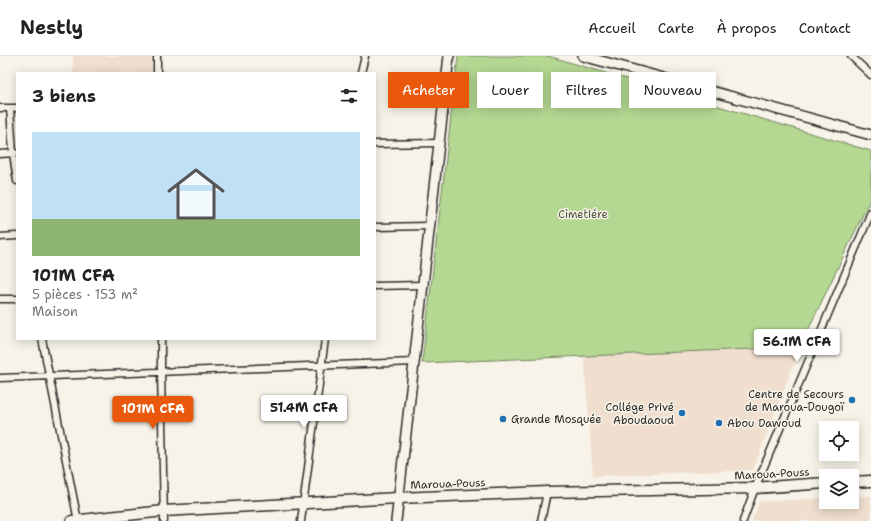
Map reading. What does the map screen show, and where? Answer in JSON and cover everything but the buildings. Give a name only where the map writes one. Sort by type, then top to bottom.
[{"type":"main road","points":[[396,521],[449,56]]},
{"type":"main road","points":[[583,56],[871,135]]},
{"type":"main road","points":[[859,482],[871,481]]},
{"type":"main road","name":"Maroua-Pouss","points":[[76,521],[164,516],[304,503],[398,498],[547,492],[755,488],[819,484]]},
{"type":"street","points":[[157,56],[157,72]]},
{"type":"street","points":[[361,72],[365,56]]},
{"type":"street","points":[[851,56],[871,75]]},
{"type":"street","points":[[0,108],[16,108]]},
{"type":"street","points":[[10,108],[16,167]]},
{"type":"street","points":[[376,144],[440,143]]},
{"type":"street","points":[[0,154],[15,153]]},
{"type":"street","points":[[743,521],[755,488],[871,212]]},
{"type":"street","points":[[376,227],[429,226]]},
{"type":"street","points":[[0,237],[16,236]]},
{"type":"street","points":[[376,286],[423,285]]},
{"type":"street","points":[[0,299],[16,299]]},
{"type":"street","points":[[42,340],[76,521]]},
{"type":"street","points":[[161,340],[164,516]]},
{"type":"street","points":[[301,521],[325,340]]},
{"type":"street","points":[[0,378],[414,362]]},
{"type":"street","points":[[541,521],[547,492]]},
{"type":"shaded area","points":[[73,56],[151,56],[152,72],[73,72]]},
{"type":"shaded area","name":"Collége Privé Aboudaoud","points":[[800,347],[753,470],[593,476],[584,356]]},
{"type":"shaded area","points":[[871,496],[871,521],[752,521],[759,502],[819,498],[819,509],[859,509],[859,497]]},
{"type":"green space","name":"Cimetiére","points":[[458,56],[548,56],[602,72],[551,72],[551,108],[621,108],[621,77],[629,80],[629,108],[716,108],[716,105],[871,151],[871,198],[800,347],[422,363],[452,108],[469,108],[469,72],[456,72]]},
{"type":"place","name":"Centre de Secours de Maroua-Dougoï","points":[[852,400]]},
{"type":"place","name":"Collége Privé Aboudaoud","points":[[682,413]]},
{"type":"place","name":"Grande Mosquée","points":[[503,419]]},
{"type":"place","name":"Abou Dawoud","points":[[719,423]]}]
